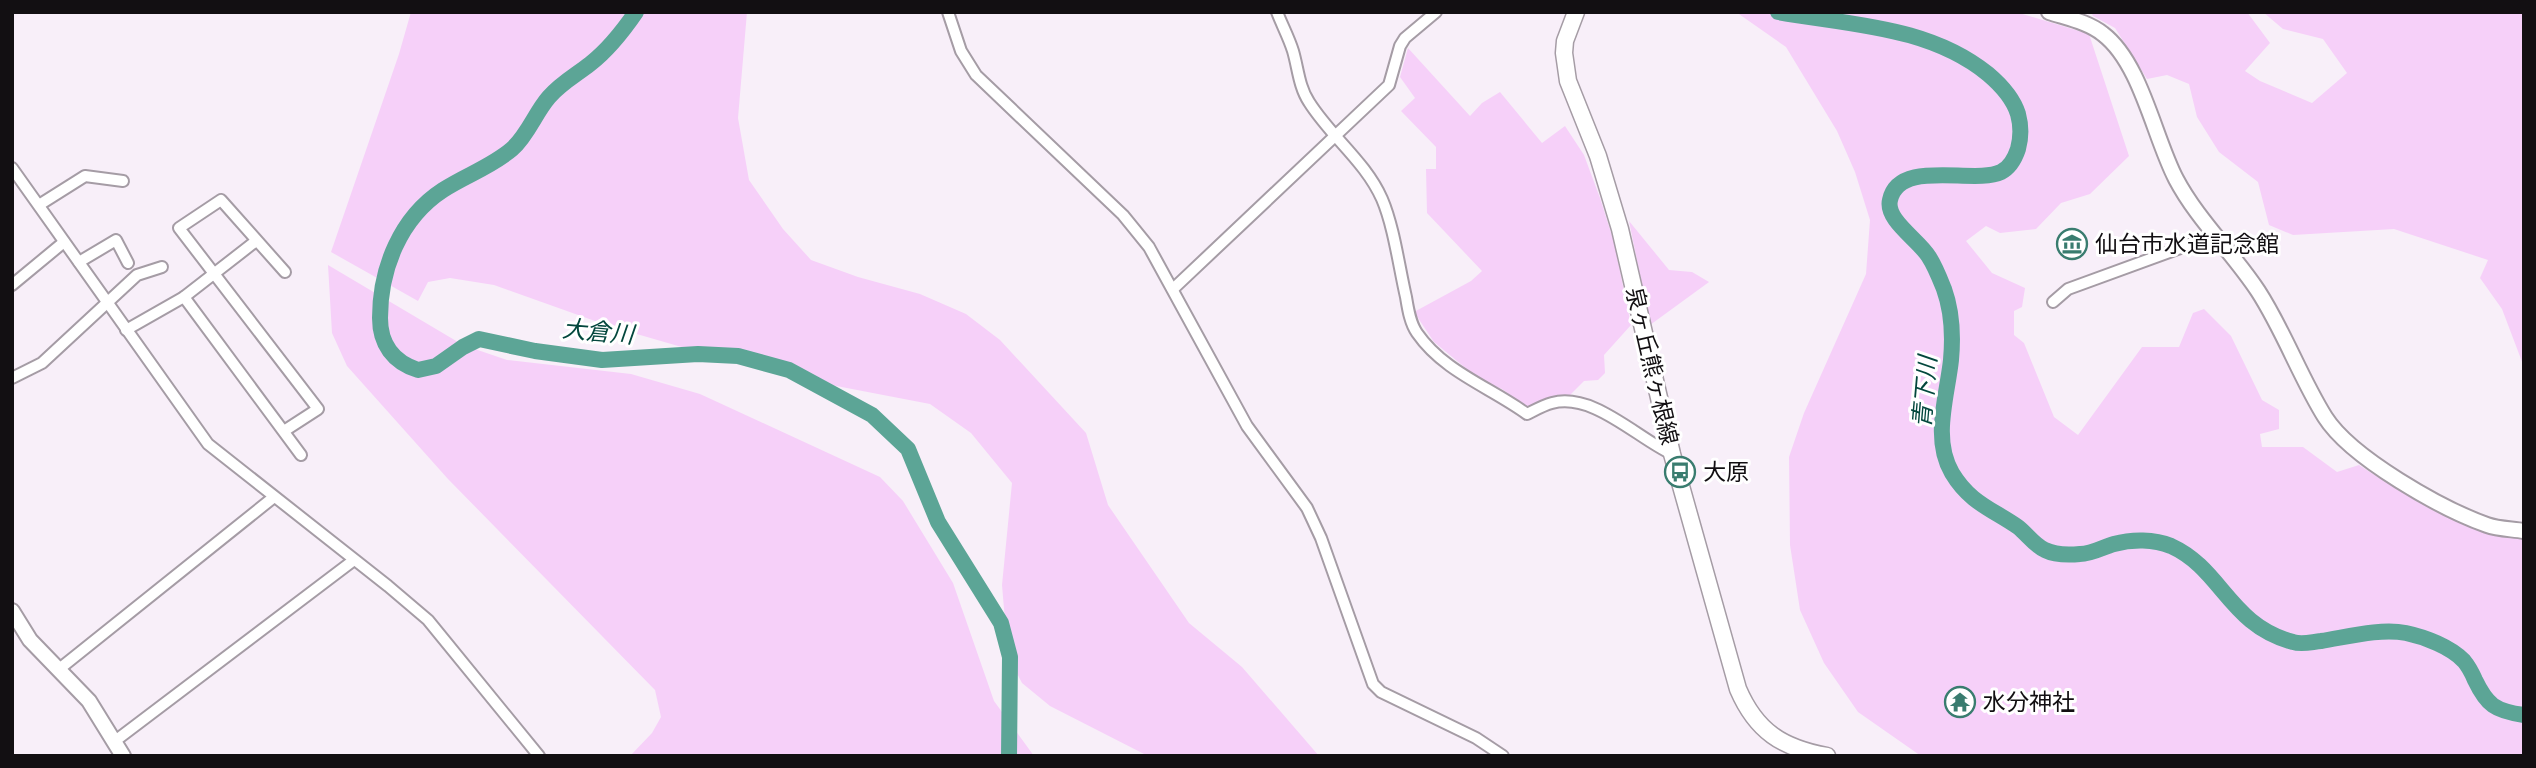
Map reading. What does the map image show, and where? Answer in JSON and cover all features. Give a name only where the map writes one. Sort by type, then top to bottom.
[{"type":"main road","name":"泉ヶ丘熊ヶ根線","points":[[1576,12],[1565,41],[1568,81],[1598,156],[1620,229],[1672,454],[1731,667],[1745,706],[1763,729],[1772,737],[1801,750],[1827,756]]},
{"type":"street","points":[[948,12],[961,51],[976,75],[1123,215],[1149,247],[1247,426],[1307,508],[1321,538],[1373,684],[1381,692],[1476,738],[1503,756]]},
{"type":"street","points":[[1277,12],[1293,50],[1302,87],[1309,102],[1371,178],[1383,202],[1415,330],[1432,351],[1452,369],[1499,394],[1527,414],[1553,402],[1572,401],[1591,407],[1672,454]]},
{"type":"street","points":[[1173,289],[1389,85],[1400,46],[1405,38],[1436,12]]},
{"type":"street","points":[[2049,12],[2104,34],[2124,54],[2164,157],[2180,186],[2259,293],[2327,420],[2352,447],[2402,481],[2459,513],[2490,526],[2524,531]]},
{"type":"street","points":[[12,168],[208,444],[428,621],[539,756]]},
{"type":"street","points":[[39,205],[85,176],[123,181]]},
{"type":"street","points":[[284,431],[318,409],[179,228],[221,201],[285,272]]},
{"type":"street","points":[[2053,302],[2068,289],[2216,235]]},
{"type":"street","points":[[79,262],[116,240],[128,263]]},
{"type":"street","points":[[126,330],[184,297],[256,241]]},
{"type":"street","points":[[12,285],[64,242]]},
{"type":"street","points":[[12,378],[42,363],[137,275],[162,267]]},
{"type":"street","points":[[184,297],[301,455]]},
{"type":"street","points":[[58,670],[274,497]]},
{"type":"street","points":[[114,741],[354,559]]},
{"type":"street","points":[[12,611],[30,640],[89,701],[123,756]]},
{"type":"shaded area","points":[[411,12],[747,12],[738,118],[749,180],[783,229],[811,260],[858,277],[920,294],[966,314],[1000,340],[1086,433],[1108,505],[1189,623],[1242,667],[1319,756],[1148,756],[1050,706],[1022,683],[1008,656],[1002,585],[1012,483],[971,433],[930,404],[800,379],[692,350],[609,326],[494,285],[450,278],[428,282],[418,301],[331,252]]},
{"type":"shaded area","points":[[1736,12],[2016,12],[2089,34],[2129,156],[2090,194],[2061,203],[2036,229],[2000,233],[1986,226],[1966,241],[1992,273],[2025,288],[2022,307],[2014,311],[2014,335],[2024,343],[2054,417],[2078,435],[2142,347],[2179,347],[2193,313],[2204,309],[2231,336],[2262,400],[2279,410],[2279,429],[2260,434],[2262,447],[2303,447],[2337,472],[2359,465],[2417,501],[2458,522],[2480,530],[2524,538],[2524,756],[1921,756],[1858,712],[1824,663],[1800,610],[1790,545],[1789,457],[1804,413],[1866,274],[1870,220],[1855,172],[1837,131],[1786,47]]},
{"type":"shaded area","points":[[2091,12],[2247,12],[2270,43],[2245,71],[2260,81],[2312,103],[2347,73],[2323,39],[2283,29],[2263,12],[2524,12],[2524,367],[2502,309],[2480,278],[2488,260],[2394,229],[2293,235],[2269,225],[2258,182],[2219,152],[2197,117],[2189,84],[2167,75],[2147,79],[2115,28],[2093,16]]},
{"type":"shaded area","points":[[1408,48],[1470,116],[1482,103],[1500,92],[1542,143],[1565,126],[1584,155],[1614,242],[1631,325],[1604,355],[1605,373],[1598,380],[1584,381],[1568,397],[1528,408],[1502,389],[1480,380],[1434,342],[1414,312],[1471,281],[1482,271],[1427,213],[1426,169],[1436,169],[1436,147],[1401,111],[1415,98],[1400,77]]},
{"type":"shaded area","points":[[1629,221],[1669,270],[1692,272],[1709,282],[1650,325]]},
{"type":"shaded area","points":[[328,265],[463,345],[507,360],[631,374],[700,394],[880,477],[903,501],[953,583],[994,701],[1034,756],[630,756],[652,733],[661,717],[655,690],[448,479],[347,366],[332,333]]},
{"type":"waterway","name":"大倉川","points":[[636,12],[603,53],[549,97],[512,149],[496,161],[443,190],[415,215],[395,246],[384,281],[380,318],[385,344],[395,357],[418,370],[436,366],[479,339],[535,351],[602,360],[698,354],[738,356],[789,370],[872,415],[908,449],[938,522],[1001,623],[1010,657],[1009,756]]},
{"type":"waterway","name":"青下川","points":[[1778,12],[1888,30],[1940,46],[1965,58],[1988,74],[2006,92],[2016,108],[2020,127],[2019,145],[2004,170],[1989,175],[1922,176],[1907,180],[1896,187],[1890,200],[1893,215],[1929,257],[1947,297],[1952,343],[1942,418],[1943,446],[1952,473],[1966,492],[2018,527],[2041,548],[2053,553],[2084,554],[2128,541],[2150,541],[2171,546],[2203,568],[2254,623],[2271,634],[2293,642],[2307,643],[2385,632],[2406,633],[2429,640],[2452,651],[2464,661],[2479,689],[2493,705],[2524,715]]},
{"type":"place","name":"仙台市水道記念館","points":[[2072,244]]},
{"type":"place","name":"大原","points":[[1680,472]]},
{"type":"place","name":"水分神社","points":[[1960,702]]}]
